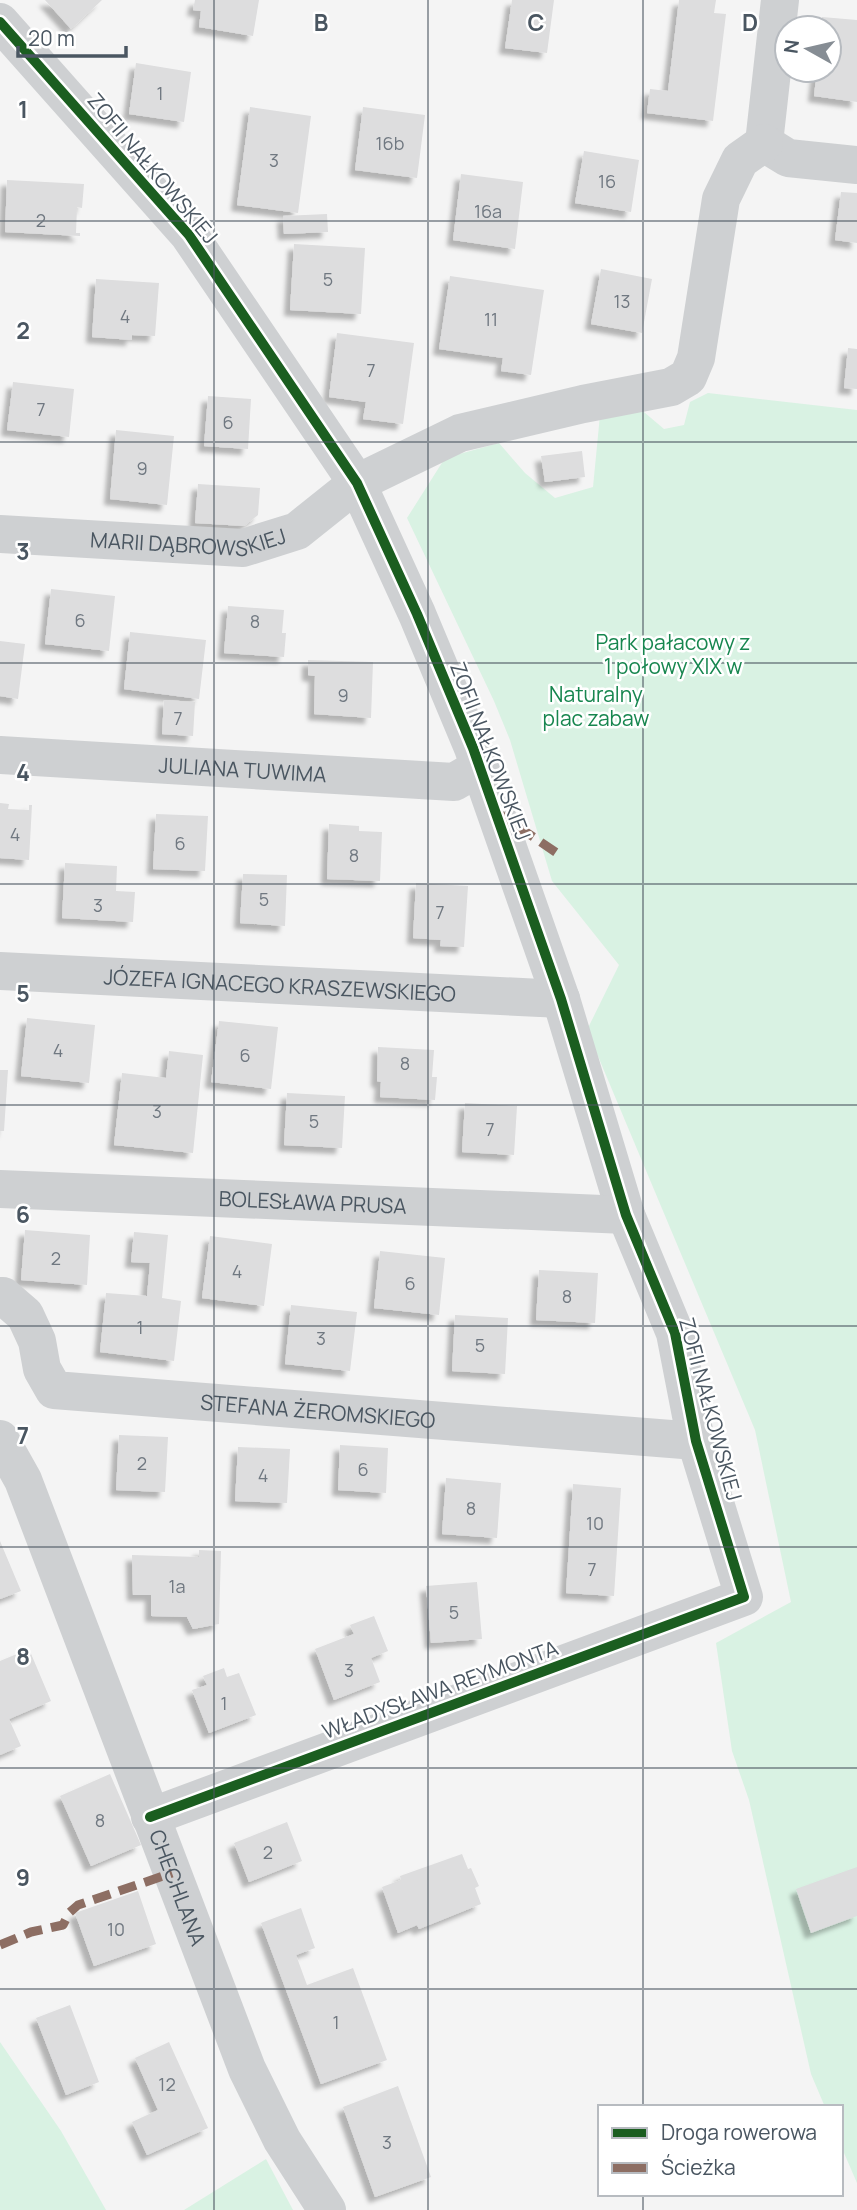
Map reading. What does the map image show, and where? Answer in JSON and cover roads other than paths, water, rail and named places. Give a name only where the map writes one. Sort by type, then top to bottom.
[{"type":"street","points":[[357,483],[460,433],[583,404],[671,387],[688,377],[696,358],[721,199],[740,160],[764,143],[780,0]]},
{"type":"street","name":"ZOFII NAŁKOWSKIEJ","points":[[0,22],[189,235],[357,483],[480,767],[561,999],[626,1215],[675,1333],[696,1441],[744,1597]]},
{"type":"street","points":[[764,143],[788,158],[857,165]]},
{"type":"street","name":"MARII DĄBROWSKIEJ","points":[[0,534],[243,548],[296,531],[357,483]]},
{"type":"street","name":"JULIANA TUWIMA","points":[[0,755],[454,782],[480,767]]},
{"type":"street","name":"JÓZEFA IGNACEGO KRASZEWSKIEGO","points":[[0,971],[561,999]]},
{"type":"street","name":"BOLESŁAWA PRUSA","points":[[0,1189],[626,1215]]},
{"type":"street","name":"STEFANA ŻEROMSKIEGO","points":[[0,1296],[25,1315],[37,1341],[42,1369],[54,1390],[696,1441]]},
{"type":"street","name":"CHECHLANA","points":[[0,1438],[23,1480],[247,2069],[282,2140],[327,2210]]},
{"type":"street","name":"WŁADYSŁAWA REYMONTA","points":[[149,1817],[744,1597]]},
{"type":"park label","name":"Park pałacowy z 1 połowy XIX w","points":[[673,654]]},
{"type":"park label","name":"Naturalny plac zabaw","points":[[596,706]]}]
